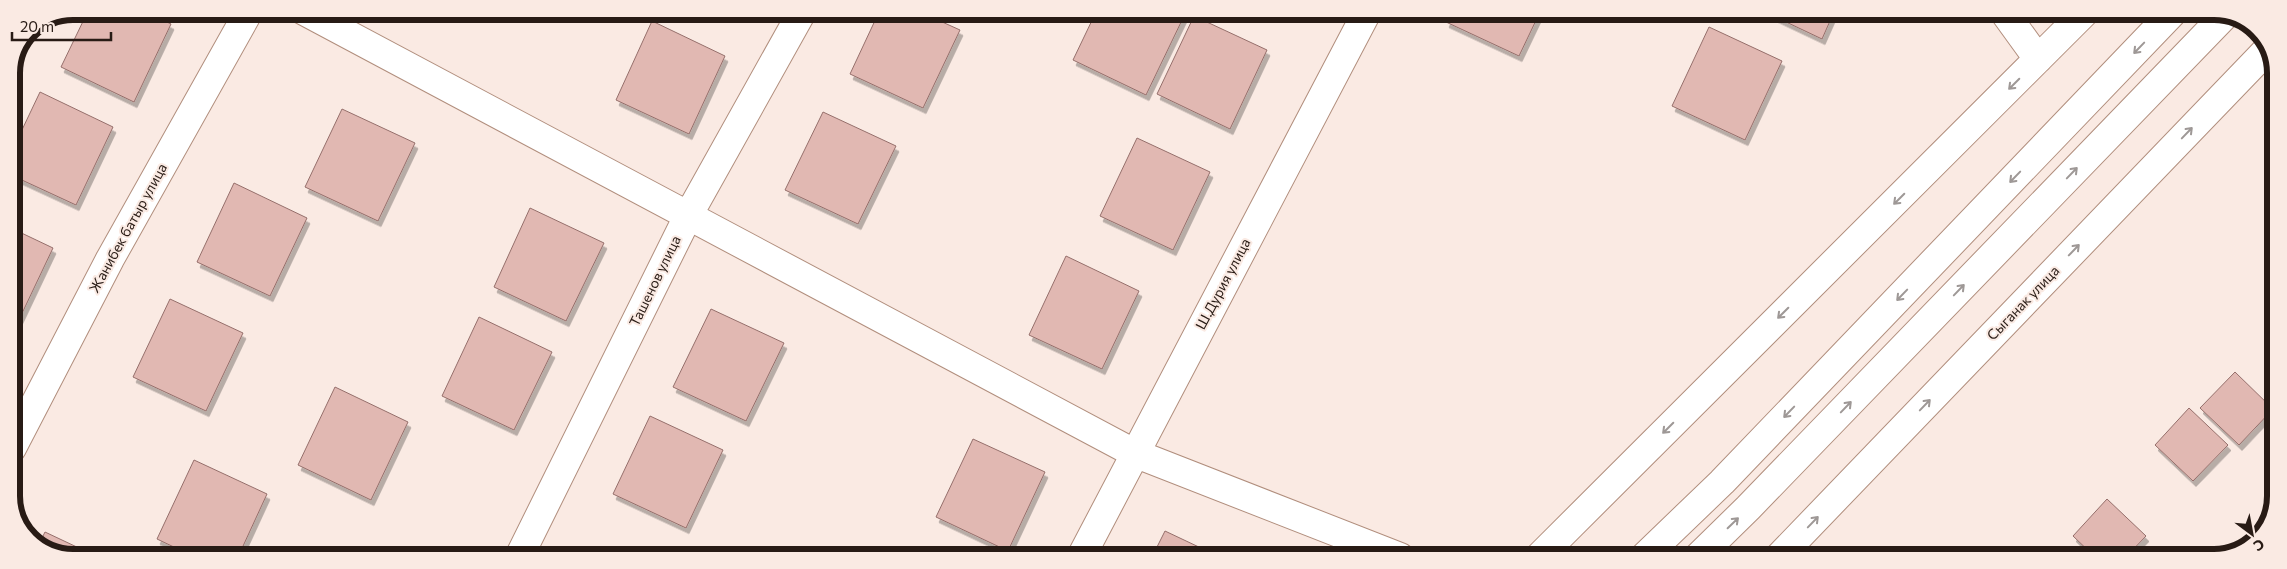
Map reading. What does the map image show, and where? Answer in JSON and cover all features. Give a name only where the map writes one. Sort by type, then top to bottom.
[{"type":"main road","name":"Жанибек батыр улица","points":[[20,433],[110,259],[244,20]]},
{"type":"main road","points":[[321,20],[1134,453],[1380,549]]},
{"type":"main road","name":"Ташенов улица","points":[[523,549],[688,216],[798,20]]},
{"type":"main road","name":"Ш.Дурия улица","points":[[1085,549],[1363,20]]},
{"type":"main road","points":[[2010,20],[2038,59]]},
{"type":"main road","points":[[1547,549],[2077,20]]},
{"type":"main road","points":[[1652,549],[1722,482],[2165,20]]},
{"type":"main road","points":[[1707,549],[2220,21]]},
{"type":"main road","name":"Сыганак улица","points":[[1788,549],[2263,54]]},
{"type":"building","points":[[84,20],[163,20],[171,24],[134,102],[61,67]]},
{"type":"building","points":[[875,20],[938,20],[960,30],[923,108],[850,74]]},
{"type":"building","points":[[1092,20],[1182,20],[1146,95],[1073,60]]},
{"type":"building","points":[[1192,20],[1203,20],[1267,50],[1230,129],[1157,94]]},
{"type":"building","points":[[1447,20],[1536,20],[1519,56],[1446,22]]},
{"type":"building","points":[[1782,20],[1830,20],[1822,39]]},
{"type":"building","points":[[652,21],[725,56],[689,134],[616,100]]},
{"type":"building","points":[[1709,27],[1782,61],[1745,140],[1672,106]]},
{"type":"building","points":[[40,92],[113,127],[76,205],[20,179],[20,134]]},
{"type":"building","points":[[342,109],[415,143],[378,221],[305,187]]},
{"type":"building","points":[[823,112],[896,146],[858,224],[785,190]]},
{"type":"building","points":[[1137,138],[1210,172],[1173,250],[1100,216]]},
{"type":"building","points":[[234,183],[307,218],[270,296],[197,262]]},
{"type":"building","points":[[530,208],[604,243],[566,321],[494,287]]},
{"type":"building","points":[[20,232],[53,248],[20,318]]},
{"type":"building","points":[[1066,256],[1139,291],[1102,369],[1029,335]]},
{"type":"building","points":[[170,299],[243,333],[206,411],[133,377]]},
{"type":"building","points":[[711,309],[784,343],[746,421],[673,387]]},
{"type":"building","points":[[479,317],[552,352],[514,430],[442,396]]},
{"type":"building","points":[[2235,372],[2267,403],[2267,415],[2239,445],[2200,408]]},
{"type":"building","points":[[335,387],[408,422],[371,500],[298,465]]},
{"type":"building","points":[[2189,408],[2228,445],[2193,481],[2155,445]]},
{"type":"building","points":[[650,416],[723,450],[686,528],[613,494]]},
{"type":"building","points":[[973,439],[1045,472],[1009,549],[1004,549],[936,517]]},
{"type":"building","points":[[194,460],[267,494],[242,549],[178,549],[157,539]]},
{"type":"building","points":[[2107,499],[2146,536],[2134,549],[2087,549],[2073,536]]},
{"type":"building","points":[[1165,531],[1203,549],[1156,549]]},
{"type":"building","points":[[45,532],[81,549],[63,548],[42,539]]}]
